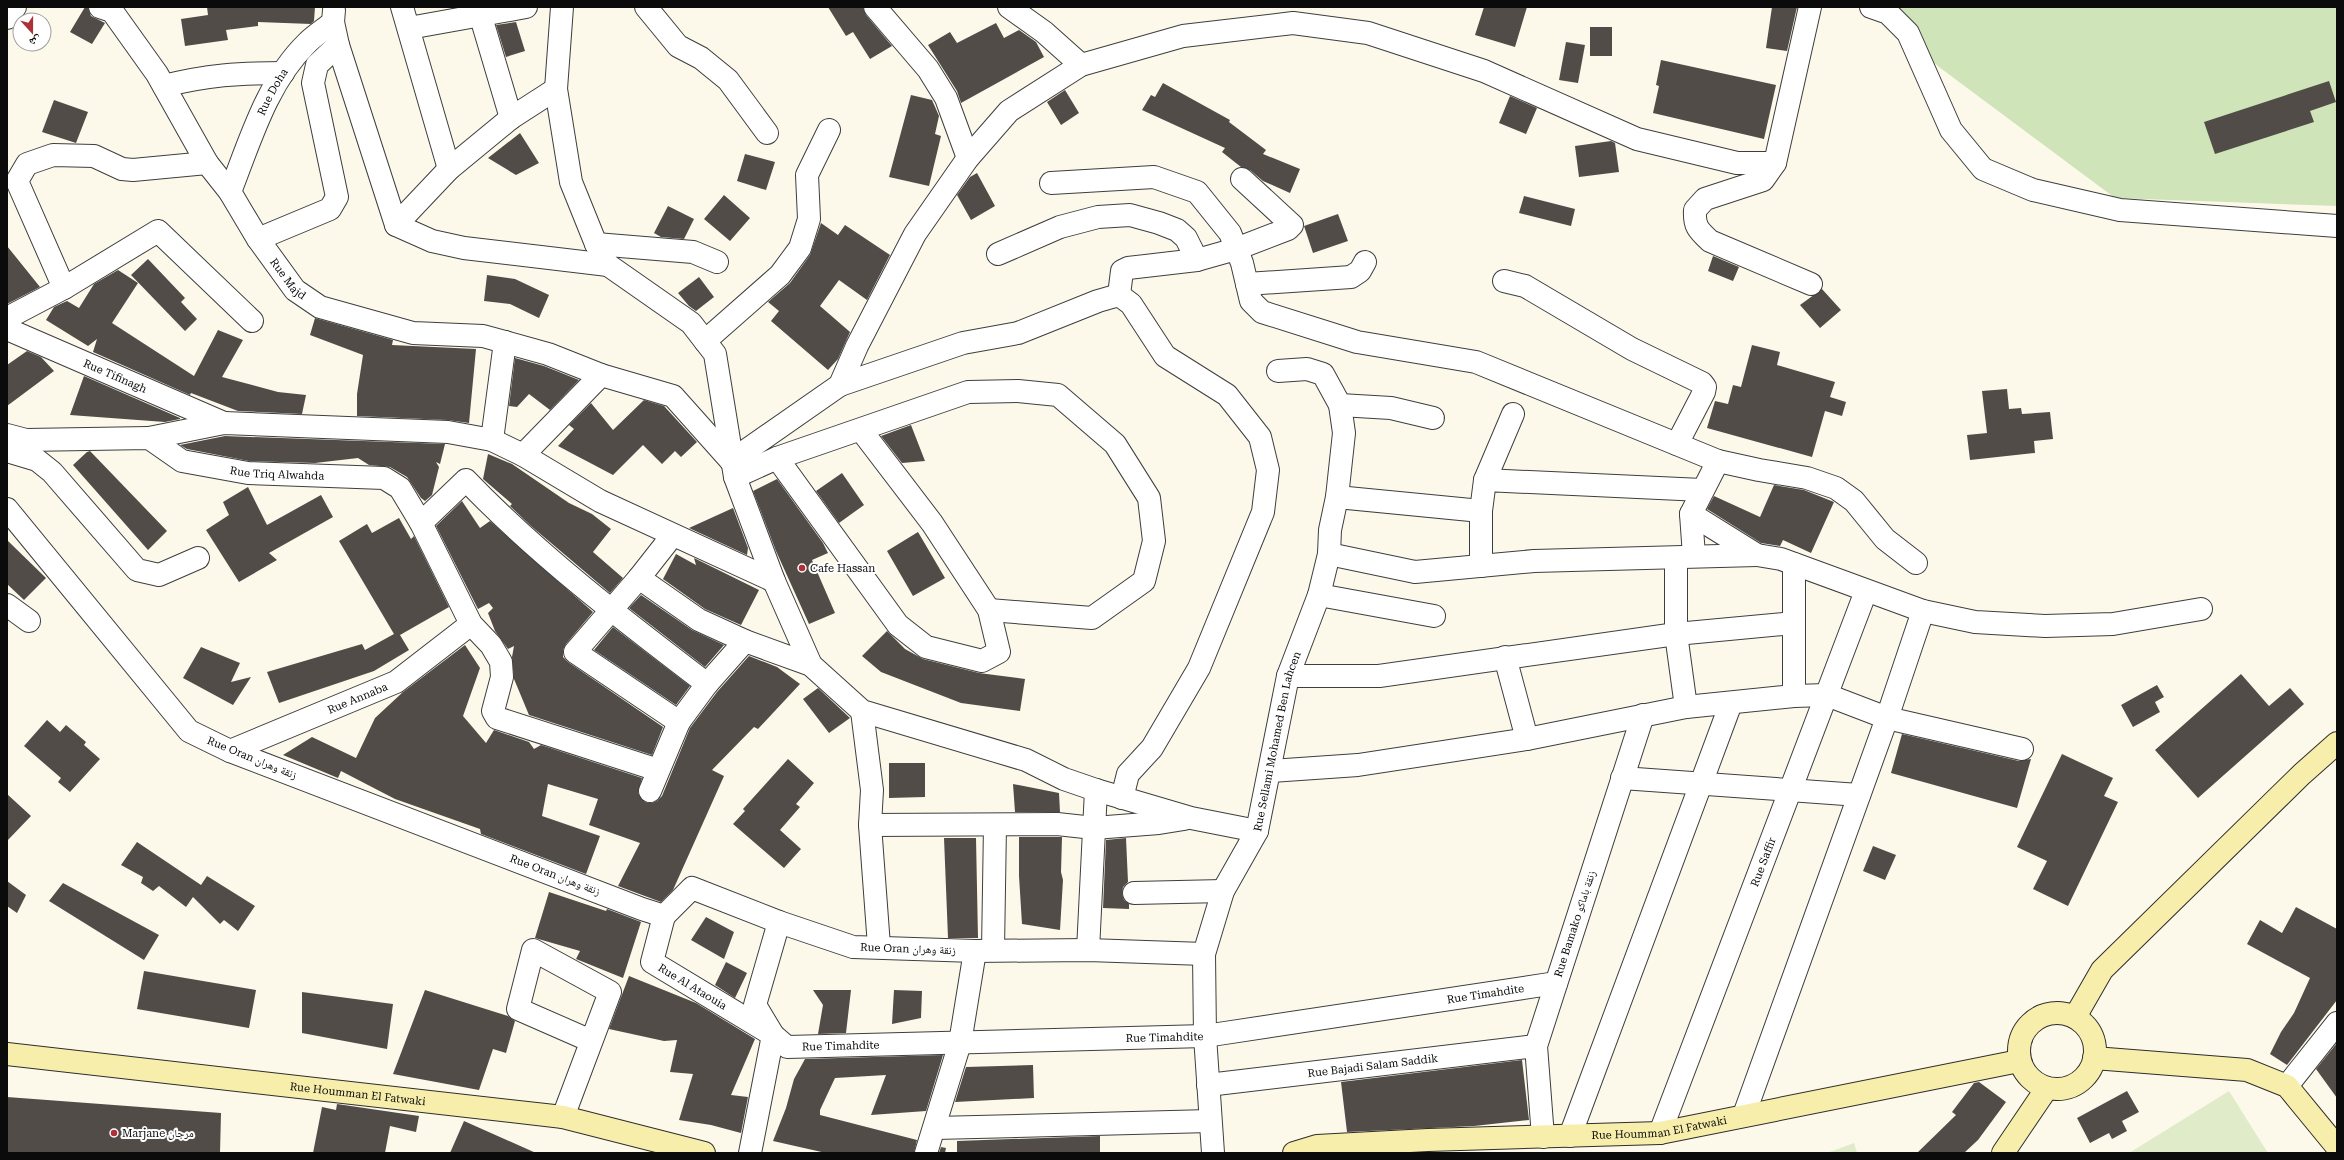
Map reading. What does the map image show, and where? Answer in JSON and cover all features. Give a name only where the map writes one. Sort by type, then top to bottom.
[{"type":"street","points":[[7,18],[15,7]]},
{"type":"street","name":"Rue Majd","points":[[100,7],[112,10],[164,86],[206,163],[230,192],[258,239],[294,290],[320,307],[413,333],[484,336],[548,354],[601,375],[673,396],[733,469]]},
{"type":"street","points":[[402,7],[449,169]]},
{"type":"street","points":[[409,28],[479,11],[526,7]]},
{"type":"street","points":[[562,7],[556,89],[571,182],[596,244],[608,265],[691,323],[715,354],[733,469],[774,581],[812,665]]},
{"type":"street","points":[[646,7],[678,46],[701,58],[728,80],[767,133]]},
{"type":"street","points":[[875,7],[936,80],[946,98],[968,158]]},
{"type":"street","points":[[1009,7],[1044,32],[1081,66]]},
{"type":"street","points":[[1810,7],[1775,163],[1763,180],[1705,199],[1695,210],[1694,222],[1697,229],[1710,240],[1811,284]]},
{"type":"street","points":[[1871,7],[1888,14],[1908,33],[1951,130],[1983,169],[2033,190],[2120,210],[2337,226]]},
{"type":"street","points":[[479,11],[511,118]]},
{"type":"street","points":[[334,14],[338,44],[396,225],[432,241],[464,248],[608,265]]},
{"type":"street","name":"Rue Doha","points":[[230,192],[259,118],[283,73],[307,43],[334,14]]},
{"type":"street","points":[[840,385],[857,346],[915,234],[968,158],[1009,111],[1081,66],[1183,36],[1293,23],[1368,33],[1484,70],[1637,139],[1737,163],[1775,163]]},
{"type":"street","points":[[258,239],[330,209],[337,197],[314,83],[317,65],[338,44]]},
{"type":"street","points":[[164,86],[200,77],[235,73],[283,73]]},
{"type":"street","points":[[396,225],[449,169],[511,118],[556,89]]},
{"type":"street","points":[[704,341],[780,275],[800,248],[809,219],[807,175],[829,130]]},
{"type":"street","points":[[64,288],[12,181],[27,164],[53,155],[94,156],[128,170],[206,163]]},
{"type":"street","points":[[1051,183],[1154,177],[1197,192],[1230,233],[1251,301],[1262,312],[1357,342],[1476,362],[1718,461],[1807,478],[1836,488],[1854,501],[1885,539],[1916,563]]},
{"type":"street","points":[[1119,295],[1122,271],[1128,268],[1197,260],[1236,249],[1288,229],[1292,225],[1242,179]]},
{"type":"street","points":[[998,254],[1060,227],[1098,217],[1130,215],[1177,230],[1186,238],[1197,260]]},
{"type":"street","points":[[7,318],[64,288],[158,231],[252,321]]},
{"type":"street","points":[[596,244],[694,252],[717,262]]},
{"type":"street","points":[[1247,284],[1351,277],[1360,271],[1365,262]]},
{"type":"street","points":[[1504,281],[1525,286],[1632,349],[1702,383],[1705,387],[1704,392],[1677,444]]},
{"type":"street","points":[[733,469],[840,385],[963,343],[1018,333],[1098,301],[1119,295]]},
{"type":"street","points":[[1119,295],[1131,304],[1165,356],[1227,395],[1260,437],[1268,470],[1263,512],[1199,668],[1152,748],[1128,774],[1122,798]]},
{"type":"street","name":"Rue Tifinagh","points":[[7,329],[224,423]]},
{"type":"street","points":[[492,440],[504,342]]},
{"type":"street","name":"Rue Sellami Mohamed Ben Lahcen","points":[[1213,1153],[1205,1036],[1204,954],[1223,891],[1258,831],[1271,771],[1288,676],[1319,595],[1329,554],[1330,530],[1337,497],[1344,432],[1340,405],[1323,374],[1308,369],[1278,371]]},
{"type":"street","points":[[523,455],[601,375]]},
{"type":"street","points":[[733,469],[776,458],[968,392],[1018,391],[1058,394],[1114,444],[1149,498],[1154,541],[1144,580],[1092,618],[989,610]]},
{"type":"street","points":[[1340,405],[1391,408],[1433,418]]},
{"type":"street","points":[[1481,566],[1481,511],[1485,480],[1513,414]]},
{"type":"street","points":[[7,435],[26,440],[150,438],[224,423],[448,432],[492,440],[523,455],[600,501],[672,536],[774,581]]},
{"type":"street","points":[[776,458],[898,624],[926,647],[982,661],[999,652],[989,610],[932,523],[861,430]]},
{"type":"street","name":"Rue Triq Alwahda","points":[[150,438],[182,461],[248,473],[384,478],[400,488],[421,523],[471,624],[491,645],[501,662],[502,677],[493,711],[497,718],[658,770]]},
{"type":"street","points":[[7,451],[38,460],[52,472],[137,570],[159,575],[198,558]]},
{"type":"street","points":[[1686,707],[1676,634],[1685,557],[1691,514],[1718,461]]},
{"type":"street","points":[[421,523],[466,480],[497,513],[609,610],[707,684]]},
{"type":"street","points":[[1485,480],[1702,490]]},
{"type":"street","points":[[1337,497],[1481,511]]},
{"type":"street","name":"Rue Oran زنقة وهران","points":[[7,509],[189,731],[230,751],[664,916],[692,888],[779,922],[853,947],[879,946],[984,951],[1088,950],[1204,954]]},
{"type":"street","points":[[1691,514],[1756,555]]},
{"type":"street","points":[[672,536],[639,578],[609,610],[575,652],[679,722]]},
{"type":"street","points":[[1329,554],[1415,572],[1534,561],[1756,555],[1781,559],[1923,611],[1975,622],[2045,626],[2113,624],[2201,609]]},
{"type":"street","points":[[1794,564],[1794,696]]},
{"type":"street","points":[[639,578],[699,620],[745,641],[812,665],[862,711],[1026,760],[1064,779],[1122,798],[1192,818],[1258,831]]},
{"type":"street","name":"Rue Saffir","points":[[1660,1134],[1866,591]]},
{"type":"street","points":[[1319,595],[1434,616]]},
{"type":"street","points":[[7,605],[29,621]]},
{"type":"street","points":[[1744,1116],[1887,718],[1923,611]]},
{"type":"street","points":[[1288,676],[1379,676],[1504,657],[1676,634],[1794,623]]},
{"type":"street","name":"Rue Annaba","points":[[230,751],[396,682],[471,624]]},
{"type":"street","points":[[650,791],[679,722],[707,684],[745,641]]},
{"type":"street","points":[[1504,657],[1527,739]]},
{"type":"street","points":[[1271,771],[1358,765],[1527,739],[1686,707],[1794,696],[1827,695],[1887,718],[2022,749]]},
{"type":"street","points":[[1570,1136],[1731,703]]},
{"type":"street","points":[[862,711],[872,790],[870,825],[879,946]]},
{"type":"street","name":"Rue Bamako زنقة باماكو","points":[[1543,1137],[1536,1046],[1643,715]]},
{"type":"street","points":[[2075,1017],[2102,970],[2302,774],[2337,743]]},
{"type":"street","points":[[1622,778],[1859,795]]},
{"type":"street","points":[[1088,950],[1096,790]]},
{"type":"street","points":[[870,825],[1057,824],[1094,828],[1160,823],[1192,818]]},
{"type":"street","points":[[926,1153],[935,1128],[960,1043],[984,951],[995,825]]},
{"type":"street","points":[[1134,893],[1223,891]]},
{"type":"street","name":"Rue Al Ataouia","points":[[664,916],[652,962],[773,1036]]},
{"type":"street","points":[[750,1153],[773,1036],[755,1005],[779,922]]},
{"type":"street","points":[[563,1117],[590,1041],[610,992],[532,950],[518,1009],[590,1041]]},
{"type":"street","name":"Rue Timahdite","points":[[773,1036],[788,1048],[1205,1036],[1556,983]]},
{"type":"street","points":[[2054,1012],[2068,1014],[2075,1017],[2089,1029],[2093,1037],[2095,1050],[2094,1058],[2086,1076],[2074,1085],[2061,1089],[2047,1088],[2035,1083],[2025,1074],[2019,1061],[2018,1048],[2021,1037],[2032,1021],[2041,1015],[2054,1012]]},
{"type":"street","points":[[2287,1086],[2337,1023]]},
{"type":"street","name":"Rue Bajadi Salam Saddik","points":[[1208,1084],[1536,1046]]},
{"type":"street","name":"Rue Houmman El Fatwaki","points":[[7,1054],[563,1117],[704,1153]]},
{"type":"street","points":[[2094,1058],[2247,1070],[2287,1086],[2337,1147]]},
{"type":"street","name":"Rue Houmman El Fatwaki","points":[[1294,1153],[1317,1146],[1660,1134],[2019,1061]]},
{"type":"street","points":[[2003,1153],[2047,1088]]},
{"type":"street","points":[[935,1128],[1210,1121]]},
{"type":"green space","points":[[1869,7],[2337,7],[2337,206],[2115,198],[1939,67]]},
{"type":"green space","points":[[2229,1091],[2268,1153],[2129,1153]]},
{"type":"green space","points":[[1854,1143],[1857,1153],[1827,1153]]},
{"type":"building","points":[[85,7],[88,8],[91,16],[105,23],[92,44],[70,32]]},
{"type":"building","points":[[207,7],[315,7],[314,21],[311,24],[258,22],[258,26],[226,30],[228,40],[185,46],[181,19],[208,15]]},
{"type":"building","points":[[828,7],[863,7],[866,15],[892,46],[870,59],[853,32],[846,36]]},
{"type":"building","points":[[1484,7],[1527,7],[1515,47],[1475,35]]},
{"type":"building","points":[[1772,7],[1797,7],[1787,51],[1766,48]]},
{"type":"building","points":[[516,22],[525,51],[506,57],[496,25]]},
{"type":"building","points":[[996,23],[1004,38],[1019,30],[1036,42],[1044,57],[961,103],[957,91],[928,45],[950,32],[957,43]]},
{"type":"building","points":[[1590,27],[1612,27],[1612,56],[1590,56]]},
{"type":"building","points":[[1566,42],[1585,45],[1578,83],[1559,80]]},
{"type":"building","points":[[1661,60],[1776,85],[1764,139],[1653,113],[1659,86],[1656,85]]},
{"type":"building","points":[[2329,81],[2336,102],[2310,111],[2314,122],[2215,154],[2204,122]]},
{"type":"building","points":[[1163,83],[1230,120],[1229,122],[1266,150],[1263,154],[1300,169],[1290,193],[1263,181],[1250,170],[1241,167],[1222,152],[1225,148],[1142,110],[1151,95],[1155,97]]},
{"type":"building","points":[[1065,90],[1079,113],[1061,125],[1047,102]]},
{"type":"building","points":[[911,95],[932,100],[939,116],[935,134],[941,136],[929,186],[889,177]]},
{"type":"building","points":[[1510,96],[1537,108],[1526,134],[1499,123]]},
{"type":"building","points":[[54,100],[88,112],[76,143],[42,132]]},
{"type":"building","points":[[520,133],[539,163],[516,175],[488,158]]},
{"type":"building","points":[[1611,141],[1615,143],[1619,172],[1579,177],[1575,146]]},
{"type":"building","points":[[745,154],[775,162],[766,190],[737,181]]},
{"type":"building","points":[[977,173],[995,206],[971,220],[957,195],[970,177]]},
{"type":"building","points":[[724,195],[750,218],[730,241],[704,219]]},
{"type":"building","points":[[1524,196],[1575,209],[1571,226],[1519,213]]},
{"type":"building","points":[[668,206],[694,219],[684,239],[661,237],[654,233]]},
{"type":"building","points":[[1338,214],[1348,241],[1313,253],[1304,226]]},
{"type":"building","points":[[821,223],[838,235],[845,225],[890,255],[867,300],[839,280],[820,306],[850,332],[838,359],[828,370],[771,321],[779,311],[768,302],[790,283],[810,255]]},
{"type":"building","points":[[7,246],[40,287],[7,304]]},
{"type":"building","points":[[1713,256],[1739,267],[1733,281],[1708,271]]},
{"type":"building","points":[[148,259],[185,298],[181,302],[197,319],[185,331],[131,275]]},
{"type":"building","points":[[118,270],[138,283],[112,323],[194,376],[218,330],[243,340],[222,377],[278,392],[306,395],[302,414],[238,411],[191,393],[190,395],[93,352],[97,339],[88,346],[46,320],[54,307],[67,301],[79,308],[94,284]]},
{"type":"building","points":[[487,275],[515,279],[549,295],[539,318],[510,304],[484,301]]},
{"type":"building","points":[[699,277],[714,297],[696,311],[689,306],[678,293]]},
{"type":"building","points":[[1822,289],[1841,310],[1820,328],[1800,305]]},
{"type":"building","points":[[315,318],[393,340],[392,345],[476,349],[469,423],[448,420],[357,416],[357,394],[363,355],[310,335]]},
{"type":"building","points":[[1752,345],[1780,352],[1777,365],[1835,382],[1830,397],[1846,402],[1842,416],[1825,411],[1812,457],[1707,428],[1715,401],[1728,404],[1733,385],[1741,387]]},
{"type":"building","points":[[27,351],[41,357],[54,371],[7,406],[7,365]]},
{"type":"building","points":[[515,358],[544,366],[579,380],[550,410],[529,394],[517,407],[509,406]]},
{"type":"building","points":[[84,376],[180,419],[165,422],[70,415]]},
{"type":"building","points":[[2007,389],[2009,409],[2021,408],[2022,414],[2050,412],[2053,439],[2034,441],[2035,453],[1970,460],[1967,435],[1987,433],[1982,391]]},
{"type":"building","points":[[644,400],[664,406],[697,442],[681,457],[675,451],[662,464],[643,445],[613,475],[558,446],[574,429],[569,425],[591,403],[613,430]]},
{"type":"building","points":[[911,425],[925,461],[902,463],[881,436]]},
{"type":"building","points":[[225,436],[445,444],[440,464],[436,462],[439,467],[432,495],[425,501],[421,498],[407,477],[390,467],[369,465],[358,458],[315,463],[249,461],[187,449],[180,445]]},
{"type":"building","points":[[90,451],[167,531],[148,550],[73,465]]},
{"type":"building","points":[[488,454],[512,464],[569,503],[592,514],[611,529],[593,552],[623,578],[610,593],[531,526],[510,506],[512,504],[483,479]]},
{"type":"building","points":[[842,473],[864,505],[839,523],[816,491]]},
{"type":"building","points":[[777,479],[823,543],[828,553],[812,560],[835,613],[809,624],[776,551],[753,491]]},
{"type":"building","points":[[1774,485],[1804,490],[1834,502],[1811,553],[1783,540],[1780,546],[1761,543],[1707,509],[1714,496],[1760,517]]},
{"type":"building","points":[[248,487],[267,525],[321,495],[333,517],[269,553],[277,560],[239,582],[206,530],[229,515],[223,502]]},
{"type":"building","points":[[462,501],[480,528],[490,521],[593,612],[566,644],[563,650],[563,657],[568,662],[663,727],[652,755],[529,715],[514,679],[512,657],[514,646],[508,649],[495,631],[488,613],[493,608],[489,603],[478,609],[436,526]]},
{"type":"building","points":[[733,508],[748,548],[747,555],[689,528]]},
{"type":"building","points":[[399,518],[411,539],[414,536],[449,607],[400,635],[409,650],[374,671],[279,703],[267,672],[362,644],[365,650],[394,634],[339,541],[367,524],[372,533]]},
{"type":"building","points":[[918,532],[945,578],[913,596],[887,551]]},
{"type":"building","points":[[7,540],[46,578],[24,600],[7,584]]},
{"type":"building","points":[[676,554],[696,565],[694,558],[759,590],[741,625],[705,609],[663,579]]},
{"type":"building","points":[[641,595],[692,630],[724,645],[705,667],[629,608]]},
{"type":"building","points":[[613,627],[690,686],[676,705],[594,650]]},
{"type":"building","points":[[887,631],[905,649],[923,659],[979,673],[1025,679],[1020,711],[961,703],[881,672],[862,656]]},
{"type":"building","points":[[465,645],[480,668],[463,716],[486,743],[494,730],[529,742],[534,749],[541,745],[642,778],[638,793],[645,802],[651,803],[657,801],[662,796],[690,728],[717,692],[749,656],[777,667],[800,684],[758,729],[754,727],[712,770],[724,776],[673,890],[661,902],[618,886],[640,843],[589,825],[598,799],[548,784],[542,816],[600,836],[586,874],[481,834],[480,829],[395,799],[341,771],[338,778],[283,755],[312,737],[356,758],[375,718],[403,692]]},
{"type":"building","points":[[201,647],[240,663],[231,682],[251,677],[233,705],[183,678]]},
{"type":"building","points":[[2241,674],[2269,706],[2290,688],[2304,704],[2198,798],[2155,750]]},
{"type":"building","points":[[2157,685],[2164,697],[2155,702],[2160,712],[2133,727],[2121,705]]},
{"type":"building","points":[[818,688],[850,718],[829,733],[803,699]]},
{"type":"building","points":[[47,720],[60,732],[66,725],[86,742],[84,745],[100,759],[70,792],[58,782],[61,778],[24,746]]},
{"type":"building","points":[[1902,734],[2019,761],[2031,759],[2017,808],[1891,773]]},
{"type":"building","points":[[2062,754],[2113,778],[2104,796],[2118,802],[2068,906],[2033,889],[2047,861],[2017,847]]},
{"type":"building","points":[[788,759],[814,783],[796,804],[800,807],[780,830],[801,849],[784,868],[733,824],[745,811],[743,809]]},
{"type":"building","points":[[889,763],[925,763],[925,797],[889,798]]},
{"type":"building","points":[[1013,784],[1059,793],[1060,812],[1015,812]]},
{"type":"building","points":[[7,794],[31,816],[7,841]]},
{"type":"building","points":[[1019,837],[1062,837],[1061,872],[1063,880],[1060,930],[1022,924],[1019,876]]},
{"type":"building","points":[[944,838],[976,838],[978,938],[948,938]]},
{"type":"building","points":[[1126,838],[1128,882],[1123,887],[1122,894],[1124,900],[1129,904],[1129,909],[1103,908],[1106,840]]},
{"type":"building","points":[[137,842],[201,885],[207,876],[255,906],[238,931],[224,920],[220,924],[193,897],[186,907],[159,886],[153,891],[141,883],[143,877],[121,865]]},
{"type":"building","points":[[1873,846],[1896,855],[1885,880],[1863,871]]},
{"type":"building","points":[[7,881],[26,895],[17,913],[7,906]]},
{"type":"building","points":[[63,883],[159,935],[144,960],[49,901]]},
{"type":"building","points":[[549,892],[606,911],[607,909],[641,922],[623,978],[576,959],[580,951],[535,938]]},
{"type":"building","points":[[2296,907],[2337,929],[2337,1000],[2287,1065],[2270,1054],[2281,1032],[2294,1013],[2310,978],[2247,944],[2260,920],[2282,933]]},
{"type":"building","points":[[706,917],[734,932],[724,959],[691,940]]},
{"type":"building","points":[[726,962],[747,973],[735,998],[715,985]]},
{"type":"building","points":[[144,971],[256,990],[249,1028],[137,1009]]},
{"type":"building","points":[[629,976],[696,1003],[755,1039],[731,1095],[748,1097],[741,1133],[711,1125],[679,1120],[693,1074],[670,1072],[677,1040],[664,1041],[609,1029]]},
{"type":"building","points":[[425,990],[508,1016],[515,1021],[506,1053],[493,1049],[479,1090],[393,1074]]},
{"type":"building","points":[[813,990],[851,990],[846,1033],[818,1034],[823,1005]]},
{"type":"building","points":[[894,990],[922,991],[921,1018],[892,1024]]},
{"type":"building","points":[[302,992],[393,1004],[387,1049],[302,1033]]},
{"type":"building","points":[[2337,1043],[2337,1098],[2316,1069]]},
{"type":"building","points":[[943,1055],[926,1111],[871,1115],[886,1075],[835,1078],[820,1110],[820,1115],[917,1140],[914,1153],[826,1153],[773,1141],[786,1108],[794,1079],[805,1059]]},
{"type":"building","points":[[1522,1060],[1529,1120],[1474,1126],[1347,1132],[1341,1082]]},
{"type":"building","points":[[1033,1065],[1034,1098],[955,1102],[966,1067]]},
{"type":"building","points":[[1979,1082],[2006,1102],[1978,1140],[1964,1153],[1917,1153],[1956,1115],[1952,1112],[1974,1083]]},
{"type":"building","points":[[2127,1091],[2139,1112],[2122,1121],[2127,1131],[2112,1139],[2109,1133],[2090,1143],[2077,1118]]},
{"type":"building","name":"Marjane مرجان","points":[[7,1097],[221,1113],[220,1153],[7,1153]]},
{"type":"building","points":[[337,1104],[419,1116],[416,1132],[390,1126],[385,1153],[313,1153],[322,1107],[336,1110]]},
{"type":"building","points":[[464,1121],[536,1153],[450,1153]]},
{"type":"building","points":[[1100,1136],[1100,1153],[957,1153],[957,1141]]},
{"type":"building","points":[[941,1147],[946,1148],[945,1153],[939,1153]]},
{"type":"place","name":"Cafe Hassan","points":[[802,568]]},
{"type":"place","name":"Marjane مرجان","points":[[114,1133]]}]
